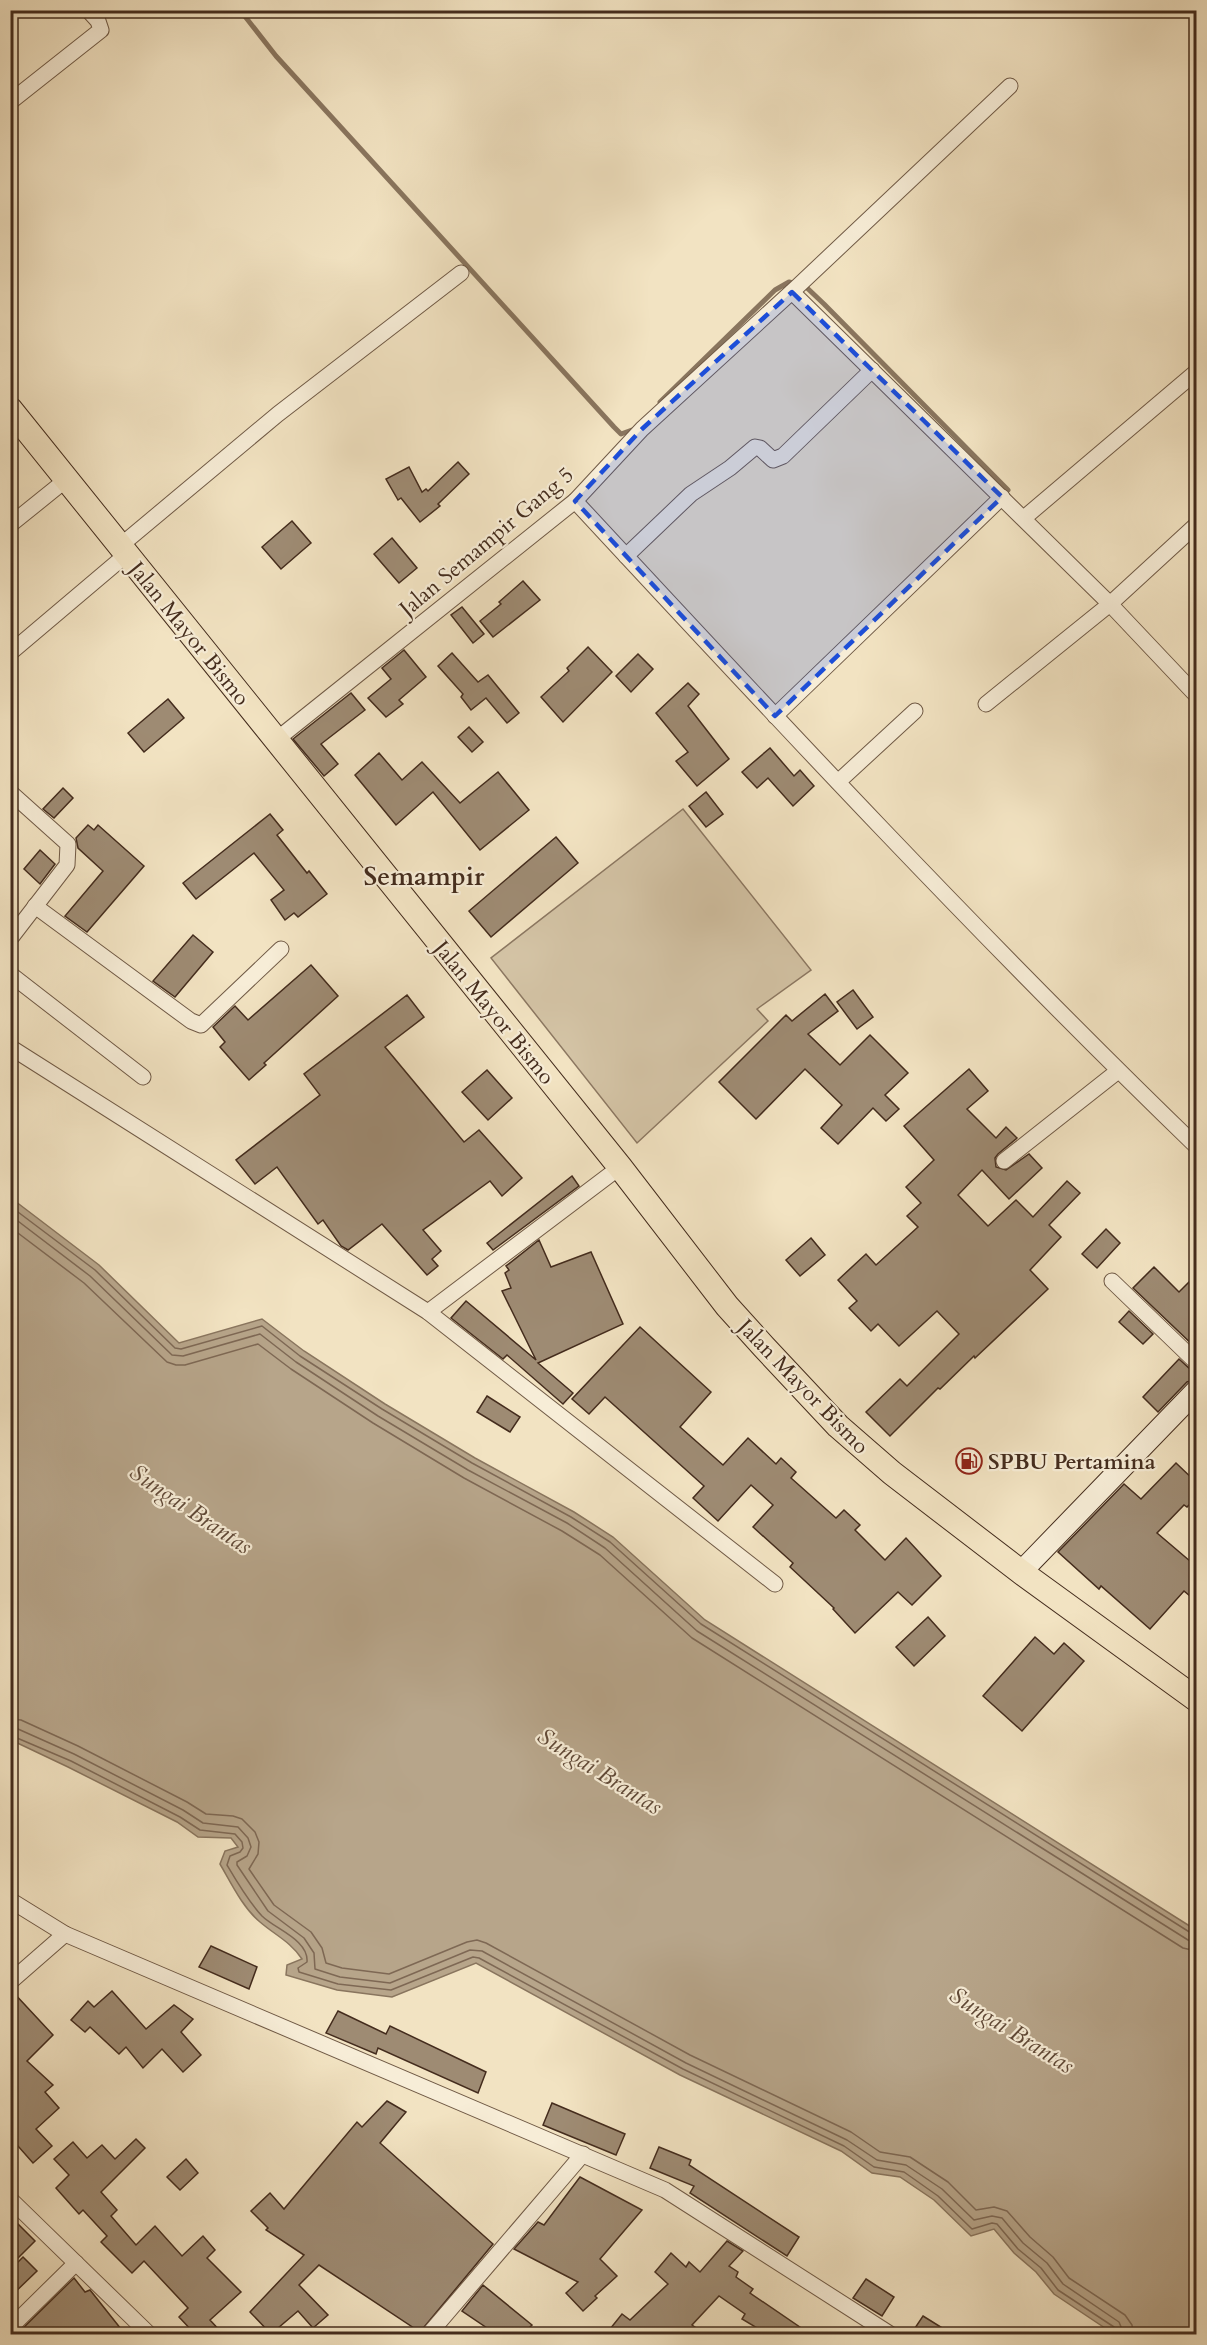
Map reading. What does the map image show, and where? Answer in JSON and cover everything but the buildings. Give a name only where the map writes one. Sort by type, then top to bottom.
[{"type":"main road","name":"Jalan Mayor Bismo","points":[[10,409],[620,1167],[727,1306],[838,1426],[892,1473],[1021,1572],[1197,1699]]},
{"type":"street","points":[[10,102],[101,30],[98,21],[88,10]]},
{"type":"street","name":"Jalan Semampir Gang 5","points":[[276,740],[575,501],[642,429],[1010,86]]},
{"type":"street","points":[[10,653],[278,414],[461,273]]},
{"type":"street","points":[[798,286],[873,370],[1110,604],[1197,695]]},
{"type":"street","points":[[626,556],[691,494],[730,468],[754,447],[760,448],[773,460],[783,456],[873,370]]},
{"type":"street","points":[[1024,518],[1197,372]]},
{"type":"street","points":[[10,525],[67,479]]},
{"type":"street","points":[[775,716],[1002,497]]},
{"type":"street","points":[[575,501],[838,782],[1118,1071],[1197,1146]]},
{"type":"street","points":[[987,704],[1110,604],[1197,525]]},
{"type":"street","points":[[838,782],[915,711]]},
{"type":"street","points":[[10,792],[68,844],[66,865],[35,906],[16,919],[10,939]]},
{"type":"street","points":[[35,906],[190,1022],[201,1025],[280,949]]},
{"type":"street","points":[[10,974],[143,1077]]},
{"type":"street","points":[[10,1047],[428,1312],[775,1584]]},
{"type":"street","points":[[1004,1161],[1118,1071]]},
{"type":"street","points":[[428,1312],[620,1167]]},
{"type":"street","points":[[1112,1281],[1197,1362]]},
{"type":"street","points":[[1021,1572],[1197,1391]]},
{"type":"street","points":[[10,1900],[65,1934],[665,2190],[890,2334]]},
{"type":"street","points":[[10,1982],[65,1934]]},
{"type":"street","points":[[429,2334],[583,2154]]},
{"type":"street","points":[[10,2199],[149,2334]]},
{"type":"street","points":[[10,2328],[76,2263]]},
{"type":"highlighted area","points":[[792,292],[1002,497],[775,716],[575,501],[642,429]]},
{"type":"shaded area","points":[[683,809],[811,970],[757,1009],[768,1021],[637,1143],[491,958]]},
{"type":"water","name":"Sungai Brantas","points":[[11,1198],[99,1265],[179,1343],[262,1319],[304,1351],[385,1404],[475,1458],[574,1512],[613,1537],[705,1620],[1196,1930],[1196,2334],[1114,2334],[1054,2294],[994,2229],[971,2236],[934,2200],[900,2177],[872,2173],[841,2151],[680,2075],[476,1963],[392,1997],[337,1990],[286,1975],[287,1965],[302,1959],[288,1943],[254,1916],[233,1887],[220,1864],[225,1851],[238,1847],[231,1838],[198,1837],[177,1822],[11,1740]]},
{"type":"waterway","points":[[240,10],[276,56],[614,427],[621,434],[632,430]]},
{"type":"waterway","points":[[660,402],[775,290],[789,282],[805,286],[1008,490]]},
{"type":"place","name":"SPBU Pertamina","points":[[969,1461]]},
{"type":"district","name":"Semampir","points":[[424,876]]}]
